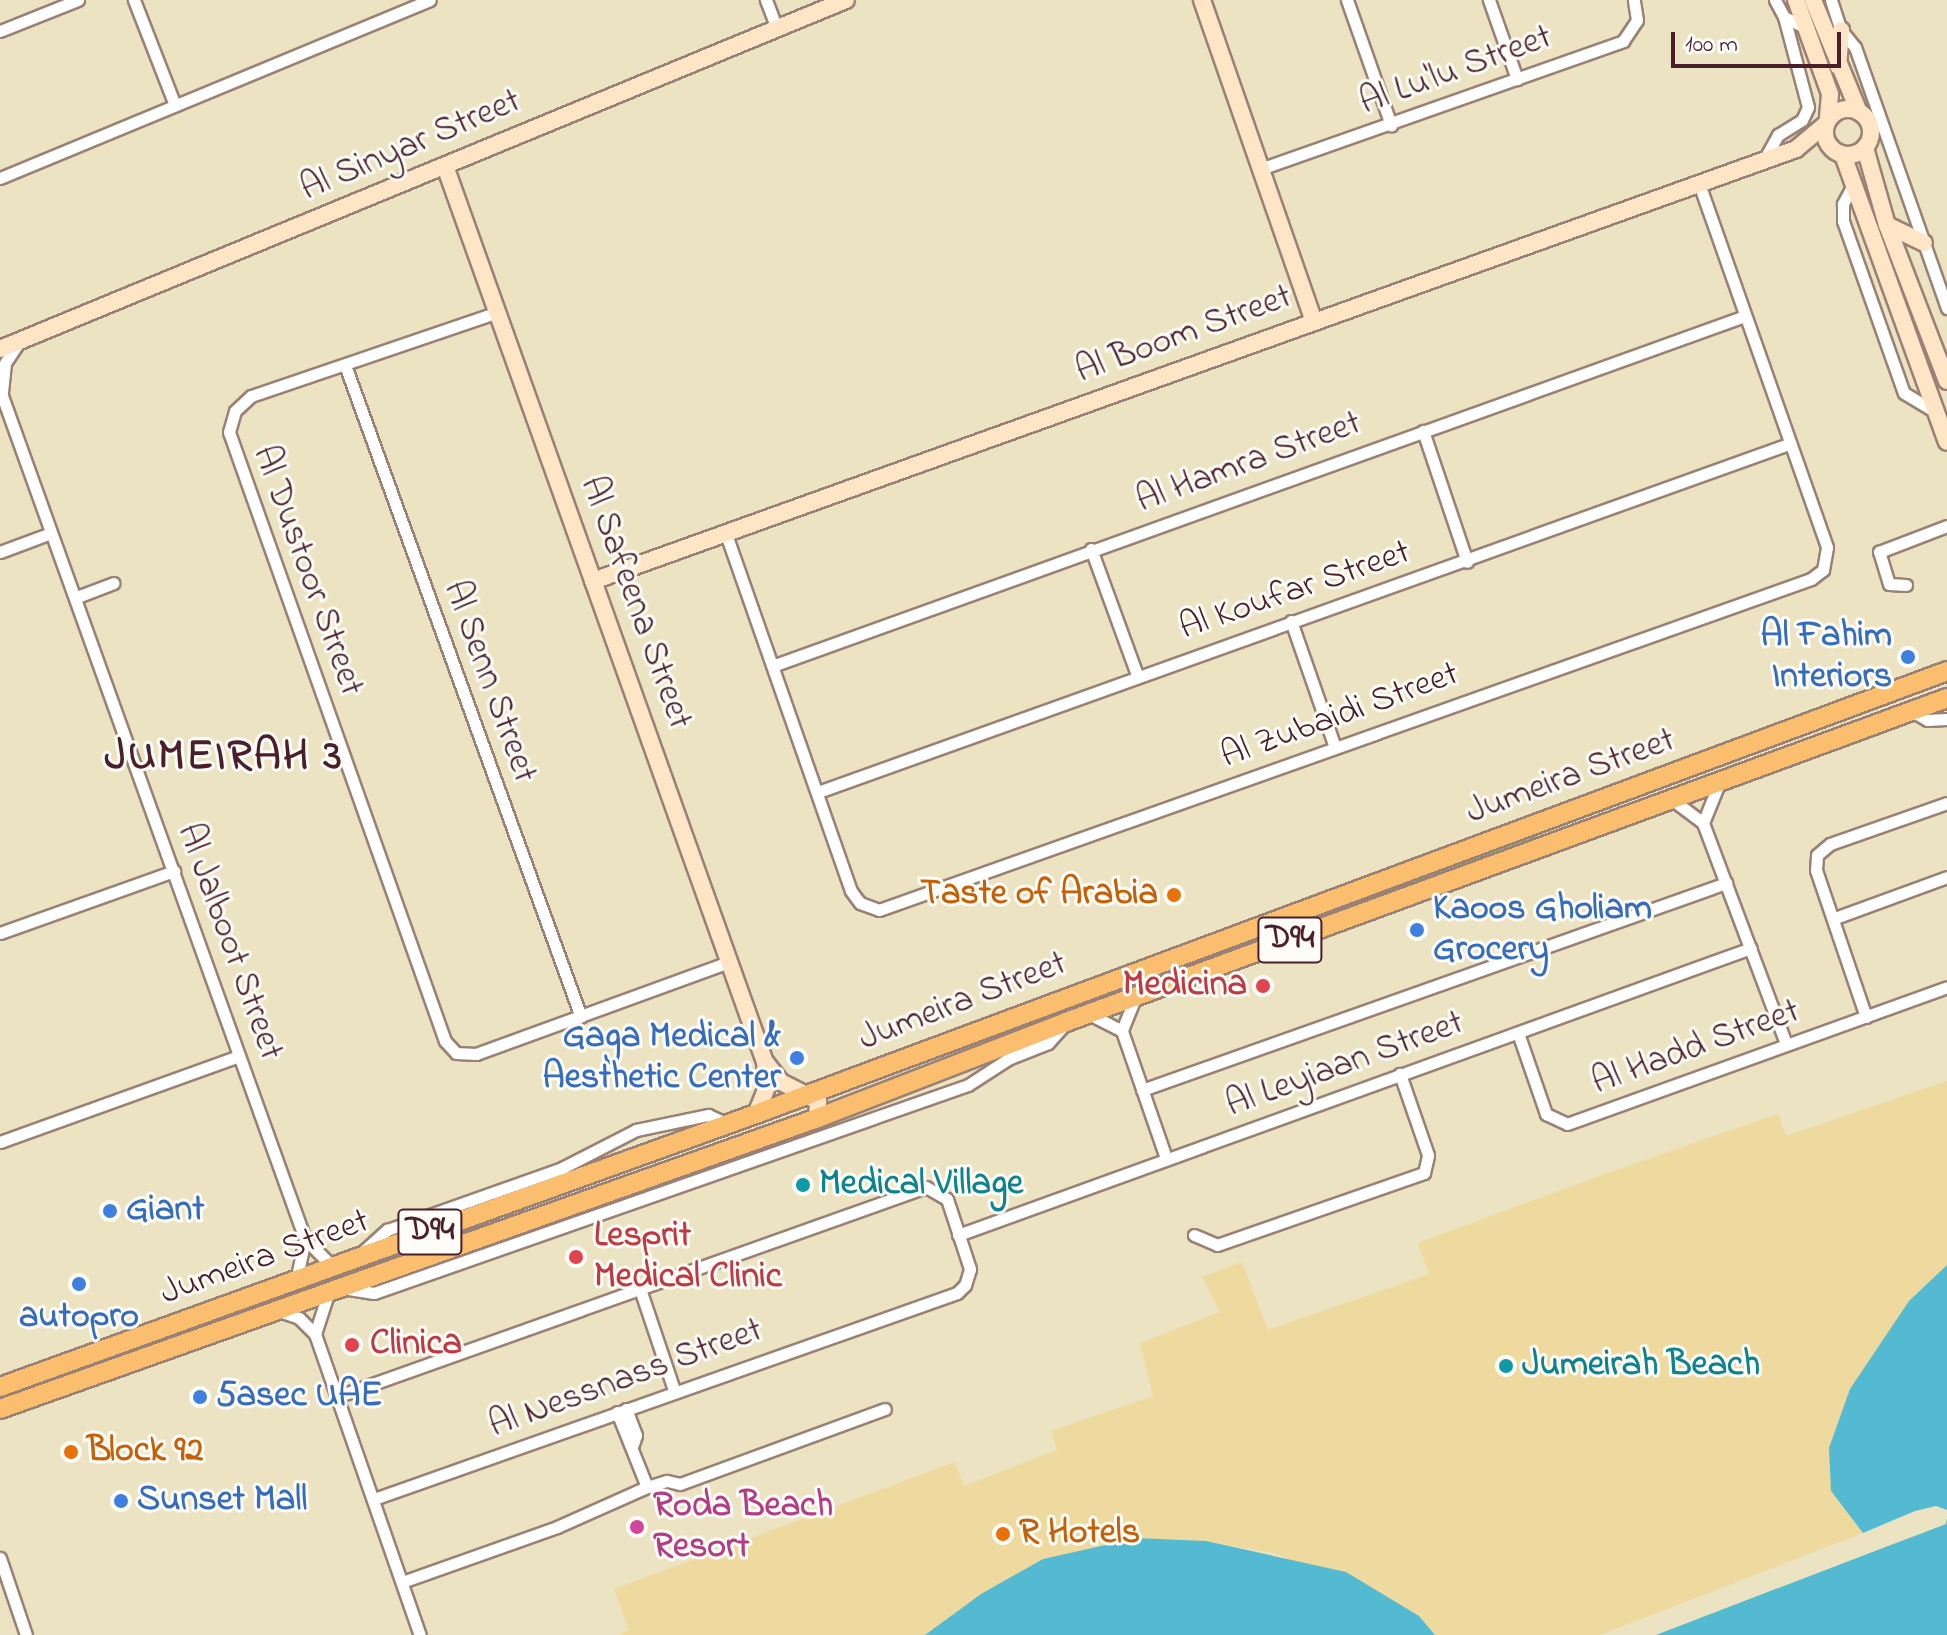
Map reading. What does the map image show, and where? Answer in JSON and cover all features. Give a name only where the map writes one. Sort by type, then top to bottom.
[{"type":"main road","name":"Jumeira Street","points":[[4,1383],[334,1268],[860,1076],[1947,671]]},
{"type":"main road","name":"Jumeira Street","points":[[0,1409],[817,1119],[1066,1022],[1718,786],[1947,698]]},
{"type":"main road","points":[[860,1076],[857,1089],[872,1098]]},
{"type":"street","points":[[0,31],[78,0]]},
{"type":"street","points":[[134,0],[175,105]]},
{"type":"street","points":[[0,178],[430,0]]},
{"type":"street","points":[[766,0],[777,28]]},
{"type":"street","name":"Al Sinyar Street","points":[[0,349],[846,0]]},
{"type":"street","points":[[1202,0],[1263,168],[1314,322]]},
{"type":"street","points":[[1347,0],[1391,125]]},
{"type":"street","points":[[1489,0],[1517,79]]},
{"type":"street","name":"Al Lu'lu Street","points":[[1263,168],[1623,41],[1637,20],[1634,0]]},
{"type":"street","points":[[1764,160],[1778,135],[1802,120],[1808,107],[1784,17],[1775,0]]},
{"type":"street","points":[[1796,0],[1830,94],[1826,141],[1838,152],[1854,183],[1947,442]]},
{"type":"street","points":[[1813,0],[1838,68],[1859,112],[1871,129],[1865,148],[1887,225],[1947,381]]},
{"type":"street","points":[[1831,0],[1841,30],[1855,47],[1947,308]]},
{"type":"street","points":[[1784,17],[1807,28]]},
{"type":"street","points":[[1838,68],[1841,30]]},
{"type":"street","points":[[1827,122],[1846,109],[1859,112]]},
{"type":"street","name":"Al Boom Street","points":[[593,581],[1796,149],[1827,122]]},
{"type":"street","points":[[1838,152],[1865,148]]},
{"type":"street","name":"Al Boom Street","points":[[1796,149],[1838,152]]},
{"type":"street","name":"Al Safeena Street","points":[[445,166],[765,1062],[767,1087],[756,1114]]},
{"type":"street","points":[[1854,183],[1843,204],[1843,221],[1904,393],[1937,413]]},
{"type":"street","name":"Al Zubaidi Street","points":[[726,534],[775,665],[851,891],[865,907],[879,910],[1818,576],[1827,563],[1827,547],[1742,317],[1699,184]]},
{"type":"street","points":[[1887,225],[1924,243]]},
{"type":"street","name":"Al Dustoor Street","points":[[495,313],[251,396],[235,411],[229,432],[445,1041],[456,1053],[470,1055],[729,962]]},
{"type":"street","name":"Al Hamra Street","points":[[775,665],[1742,317]]},
{"type":"street","name":"Al Jalboot Street","points":[[20,341],[5,363],[1,391],[305,1239],[334,1268]]},
{"type":"street","name":"Al Senn Street","points":[[345,365],[581,1017]]},
{"type":"street","points":[[1423,431],[1467,562]]},
{"type":"street","name":"Al Koufar Street","points":[[818,792],[1137,675],[1467,562],[1789,444]]},
{"type":"street","points":[[1906,585],[1889,584],[1879,552],[1947,526]]},
{"type":"street","points":[[0,552],[51,533]]},
{"type":"street","points":[[1091,549],[1137,675]]},
{"type":"street","points":[[77,597],[113,583]]},
{"type":"street","points":[[1291,621],[1335,747]]},
{"type":"street","points":[[1910,710],[1927,720],[1947,719]]},
{"type":"street","points":[[1703,823],[1718,786]]},
{"type":"street","points":[[1674,801],[1703,823],[1786,1044]]},
{"type":"street","points":[[1866,1017],[1835,918],[1816,870],[1820,851],[1947,803]]},
{"type":"street","points":[[0,933],[174,871]]},
{"type":"street","points":[[1835,918],[1947,877]]},
{"type":"street","points":[[1142,1090],[1726,883]]},
{"type":"street","name":"Al Leyiaan Street","points":[[958,1235],[1751,948]]},
{"type":"street","name":"Al Hadd Street","points":[[1518,1033],[1546,1114],[1567,1124],[1947,987]]},
{"type":"street","points":[[1136,997],[1122,1031],[1166,1158]]},
{"type":"street","points":[[1088,1014],[1122,1031]]},
{"type":"street","points":[[420,1635],[315,1334],[318,1312],[335,1290],[374,1293],[968,1085],[1008,1059],[1048,1043],[1066,1022]]},
{"type":"street","points":[[0,1142],[239,1056]]},
{"type":"street","name":"Al Safeena Street","points":[[765,1062],[781,1082],[807,1095]]},
{"type":"street","points":[[1194,1235],[1217,1245],[1424,1173],[1428,1155],[1400,1074]]},
{"type":"street","points":[[807,1095],[819,1105],[817,1119]]},
{"type":"street","name":"Al Nessnass Street","points":[[336,1397],[926,1187],[947,1199],[970,1269],[965,1285],[957,1293],[674,1390],[374,1499]]},
{"type":"street","points":[[296,1281],[305,1239]]},
{"type":"street","points":[[640,1289],[674,1390]]},
{"type":"street","points":[[278,1311],[299,1318],[315,1334]]},
{"type":"street","points":[[402,1582],[557,1527],[647,1487],[667,1481],[680,1484],[885,1409]]},
{"type":"street","points":[[622,1411],[636,1435],[633,1444],[647,1487]]},
{"type":"street","points":[[0,1558],[26,1635]]},
{"type":"green space","points":[[1538,835],[1541,842],[1277,936],[1275,930]]},
{"type":"sand","name":"Jumeirah Beach","points":[[1947,1081],[1947,1265],[1909,1301],[1831,1491],[1863,1533],[1600,1635],[1435,1635],[1419,1616],[1274,1553],[1206,1541],[1137,1538],[925,1635],[620,1635],[629,1630],[614,1589],[955,1462],[964,1486],[1057,1450],[1051,1431],[1153,1396],[1140,1343],[1220,1312],[1202,1277],[1242,1262],[1268,1330],[1429,1274],[1418,1243],[1613,1171],[1778,1114],[1786,1136]]},
{"type":"water","points":[[1947,1265],[1947,1510],[1936,1506],[1915,1511],[1863,1533],[1831,1491],[1829,1448],[1850,1389],[1909,1301]]},
{"type":"water","points":[[1947,1519],[1947,1635],[1656,1635],[1945,1524]]},
{"type":"water","points":[[1137,1538],[1206,1541],[1346,1572],[1419,1616],[1435,1635],[925,1635],[981,1594],[1043,1559]]},
{"type":"pier","points":[[1947,1515],[1946,1524],[1652,1635],[1942,1521]]},
{"type":"place","name":"Al Fahim Interiors","points":[[1908,657]]},
{"type":"place","name":"Taste of Arabia","points":[[1174,895]]},
{"type":"place","name":"Kaoos Gholiam Grocery","points":[[1417,930]]},
{"type":"place","name":"Medicina","points":[[1263,986]]},
{"type":"place","name":"Gaga Medical & Aesthetic Center","points":[[797,1058]]},
{"type":"place","name":"Medical Village","points":[[803,1185]]},
{"type":"place","name":"Giant","points":[[110,1211]]},
{"type":"place","name":"Lesprit Medical Clinic","points":[[576,1257]]},
{"type":"place","name":"autopro","points":[[79,1284]]},
{"type":"place","name":"Clinica","points":[[352,1345]]},
{"type":"place","name":"Jumeirah Beach","points":[[1506,1366]]},
{"type":"place","name":"5asec UAE","points":[[200,1397]]},
{"type":"place","name":"Block 92","points":[[71,1452]]},
{"type":"place","name":"Sunset Mall","points":[[121,1501]]},
{"type":"place","name":"Roda Beach Resort","points":[[637,1527]]},
{"type":"place","name":"R Hotels","points":[[1003,1534]]},
{"type":"district","name":"JUMEIRAH 3","points":[[224,757]]}]
